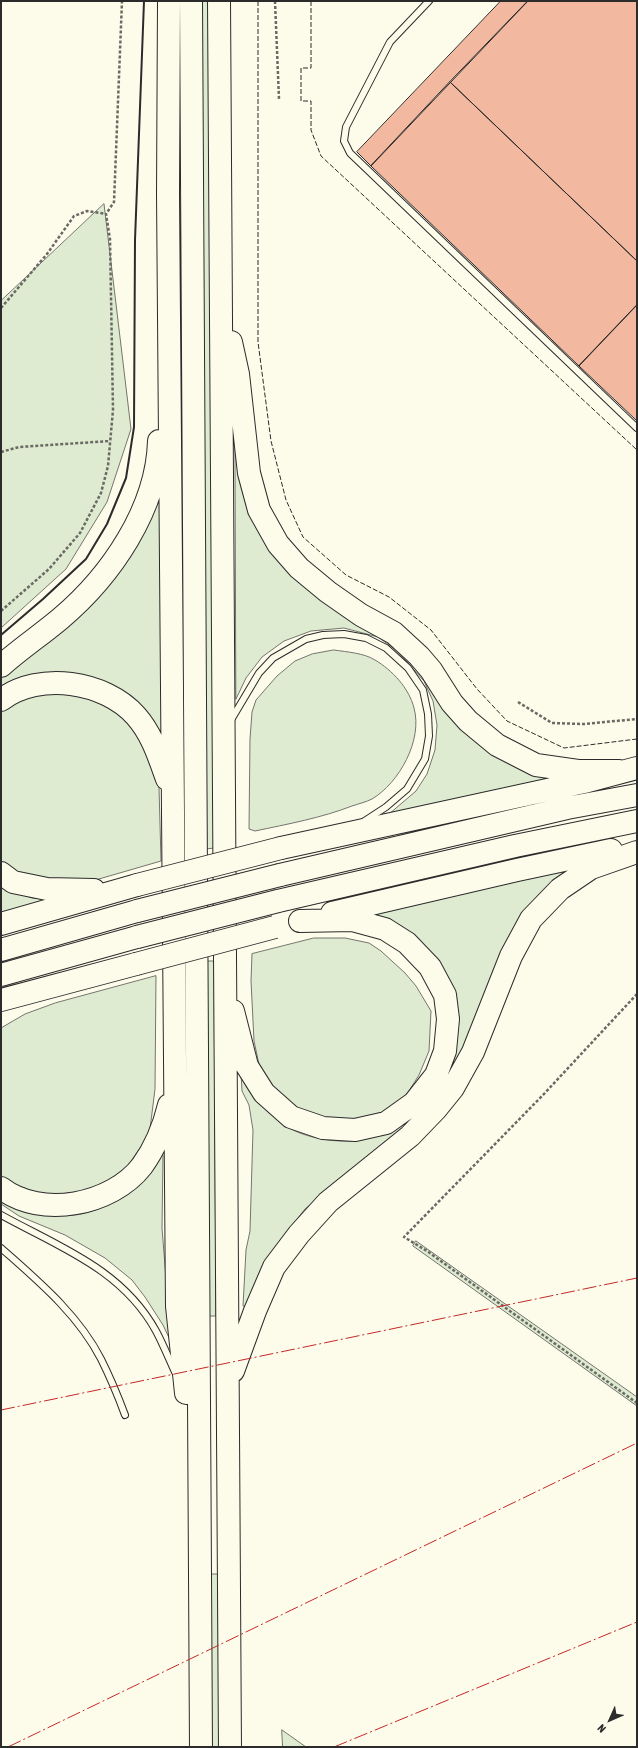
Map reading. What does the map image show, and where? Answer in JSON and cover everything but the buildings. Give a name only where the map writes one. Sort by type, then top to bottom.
[{"type":"highway","points":[[169,1],[168,194],[177,1306],[186,1396],[199,1460]]},
{"type":"highway","points":[[192,1],[201,1747]]},
{"type":"highway","points":[[219,1],[230,1747]]},
{"type":"highway","points":[[221,294],[238,374],[249,473],[259,510],[278,544],[299,568],[328,592],[361,615],[394,633],[432,670],[452,703],[468,721],[497,745],[536,765],[578,771],[628,770]]},
{"type":"highway","points":[[1,666],[61,618],[101,578],[132,533],[151,489],[159,451],[160,411],[170,397]]},
{"type":"highway","points":[[1,700],[8,694],[41,683],[79,684],[115,699],[136,716],[149,735],[172,792]]},
{"type":"highway","points":[[1,924],[115,890],[280,848],[347,832],[584,782],[628,770]]},
{"type":"highway","points":[[1,950],[137,911],[280,875],[567,808],[637,795]]},
{"type":"highway","points":[[1,975],[137,937],[278,901],[507,848],[637,821]]},
{"type":"highway","points":[[1,1000],[275,927],[516,870],[637,845]]},
{"type":"highway","points":[[228,1383],[255,1311],[274,1268],[299,1234],[328,1202],[410,1136],[436,1109],[453,1088],[473,1052],[511,956],[531,919],[560,889],[591,868],[637,852]]},
{"type":"highway","points":[[1,873],[14,882],[48,889],[115,890]]},
{"type":"highway","points":[[224,978],[248,1066],[264,1093],[291,1117],[323,1128],[355,1130],[386,1123],[414,1103],[436,1075],[445,1051],[448,1019],[445,995],[430,967],[407,943],[385,929],[352,920],[300,921]]},
{"type":"highway","points":[[1,1013],[34,990]]},
{"type":"highway","points":[[1,1188],[25,1200],[46,1205],[71,1204],[107,1194],[127,1181],[137,1171],[154,1145],[164,1124],[175,1082]]},
{"type":"lane","points":[[429,1],[390,42],[346,127],[344,141],[350,153],[637,428]]},
{"type":"lane","points":[[223,734],[259,673],[273,658],[288,648],[306,639],[323,635],[344,634],[366,638],[386,648],[408,668],[423,690],[428,714],[429,736],[425,759],[407,789],[386,807],[347,832]]},
{"type":"lane","points":[[1,1215],[97,1266],[131,1297],[155,1330],[186,1396]]},
{"type":"lane","points":[[1,1248],[40,1282],[65,1308],[80,1327],[100,1357],[115,1388],[125,1415]]},
{"type":"path","points":[[1,611],[49,570],[80,533],[101,493],[108,466],[113,410],[110,239],[106,214],[114,202],[122,1]]},
{"type":"path","points":[[275,1],[279,99]]},
{"type":"path","points":[[1,308],[47,254],[74,216],[87,211],[106,214]]},
{"type":"path","points":[[1,452],[19,446],[110,441]]},
{"type":"path","points":[[518,702],[552,723],[584,724],[637,719]]},
{"type":"path","points":[[637,994],[543,1095],[404,1237],[427,1251],[637,1403]]},
{"type":"green space","points":[[202,1],[209,1],[214,848],[206,849]]},
{"type":"green space","points":[[104,204],[131,429],[107,502],[66,569],[1,628],[1,301]]},
{"type":"green space","points":[[235,430],[266,534],[415,664],[453,714],[571,778],[389,814],[416,791],[427,774],[435,750],[437,725],[433,701],[424,681],[396,650],[378,637],[344,628],[311,631],[284,641],[262,657],[246,678],[236,699]]},
{"type":"green space","points":[[160,495],[163,741],[115,690],[1,690],[1,677],[18,662]]},
{"type":"green space","points":[[334,650],[355,653],[371,658],[388,669],[399,680],[408,693],[412,701],[416,720],[412,747],[406,760],[400,772],[391,783],[382,792],[370,800],[328,814],[304,820],[255,831],[249,829],[250,739],[252,712],[256,700],[277,676],[295,661],[312,654]]},
{"type":"green space","points":[[36,690],[86,691],[132,722],[155,765],[159,787],[161,861],[92,881],[40,883],[1,865],[1,708]]},
{"type":"green space","points":[[569,867],[570,871],[484,1003],[454,1069],[418,1116],[305,1209],[283,1237],[261,1271],[247,1307],[243,1306],[246,1250],[250,1231],[253,1130],[249,1105],[242,1091],[241,1073],[279,1121],[288,1128],[313,1137],[342,1141],[356,1141],[379,1134],[427,1101],[448,990],[363,916]]},
{"type":"green space","points":[[1,886],[32,898],[50,899],[1,915]]},
{"type":"green space","points":[[314,938],[345,938],[369,943],[381,951],[405,973],[416,986],[431,1011],[429,1051],[419,1075],[407,1094],[390,1110],[342,1124],[295,1108],[276,1092],[260,1069],[254,1041],[251,981],[252,954]]},
{"type":"green space","points":[[206,961],[214,961],[216,1316],[209,1316]]},
{"type":"green space","points":[[156,976],[155,1089],[150,1129],[144,1142],[127,1167],[111,1179],[83,1192],[43,1195],[4,1180],[1,1177],[1,1028],[25,1014],[55,1003]]},
{"type":"green space","points":[[159,1155],[163,1155],[162,1228],[171,1342],[163,1325],[132,1280],[105,1258],[65,1235],[19,1216],[1,1204],[1,1198],[59,1215],[90,1212],[109,1204],[126,1193],[138,1183]]},
{"type":"green space","points":[[416,1241],[637,1397],[637,1406],[413,1246]]},
{"type":"green space","points":[[210,1574],[218,1574],[219,1747],[211,1747]]},
{"type":"green space","points":[[282,1730],[306,1747],[283,1747]]},
{"type":"fence","points":[[258,1],[258,342],[271,441],[286,500],[303,537],[346,575],[389,597],[431,630],[477,689],[507,721],[564,748],[637,739]]},
{"type":"fence","points":[[311,1],[311,68],[301,68],[301,101],[311,101],[311,130],[321,156],[637,450]]},
{"type":"wall","points":[[1,635],[86,559],[107,524],[126,478],[134,427],[135,240],[144,1]]},
{"type":"power","points":[[1,1410],[637,1278]]},
{"type":"power","points":[[8,1747],[637,1443]]},
{"type":"power","points":[[334,1747],[637,1622]]}]
